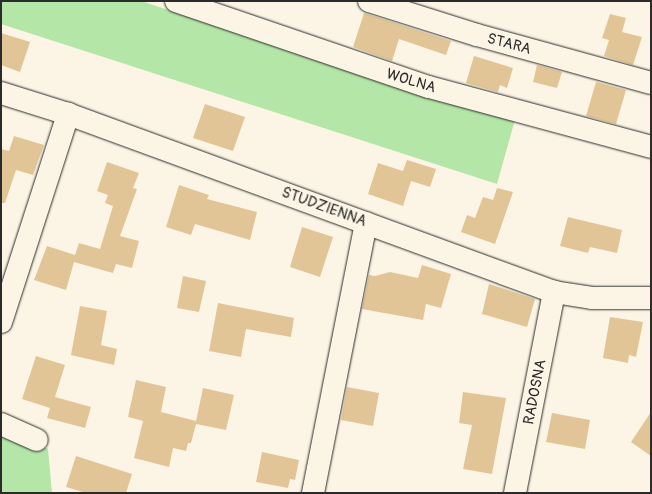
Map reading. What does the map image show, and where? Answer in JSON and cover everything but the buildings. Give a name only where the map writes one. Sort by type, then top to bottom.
[{"type":"street","name":"WOLNA","points":[[176,1],[429,87],[651,147]]},
{"type":"street","name":"STARA","points":[[369,1],[477,35],[651,83]]},
{"type":"street","name":"STUDZIENNA","points":[[1,93],[68,114],[554,292],[592,298],[651,298]]},
{"type":"street","points":[[1,322],[68,114]]},
{"type":"street","points":[[313,493],[366,223]]},
{"type":"street","name":"RADOSNA","points":[[515,493],[554,292]]},
{"type":"street","points":[[1,424],[37,440]]},
{"type":"green space","points":[[1,1],[141,1],[385,81],[516,116],[497,184],[1,24]]},
{"type":"green space","points":[[1,429],[48,449],[52,493],[1,493]]}]
